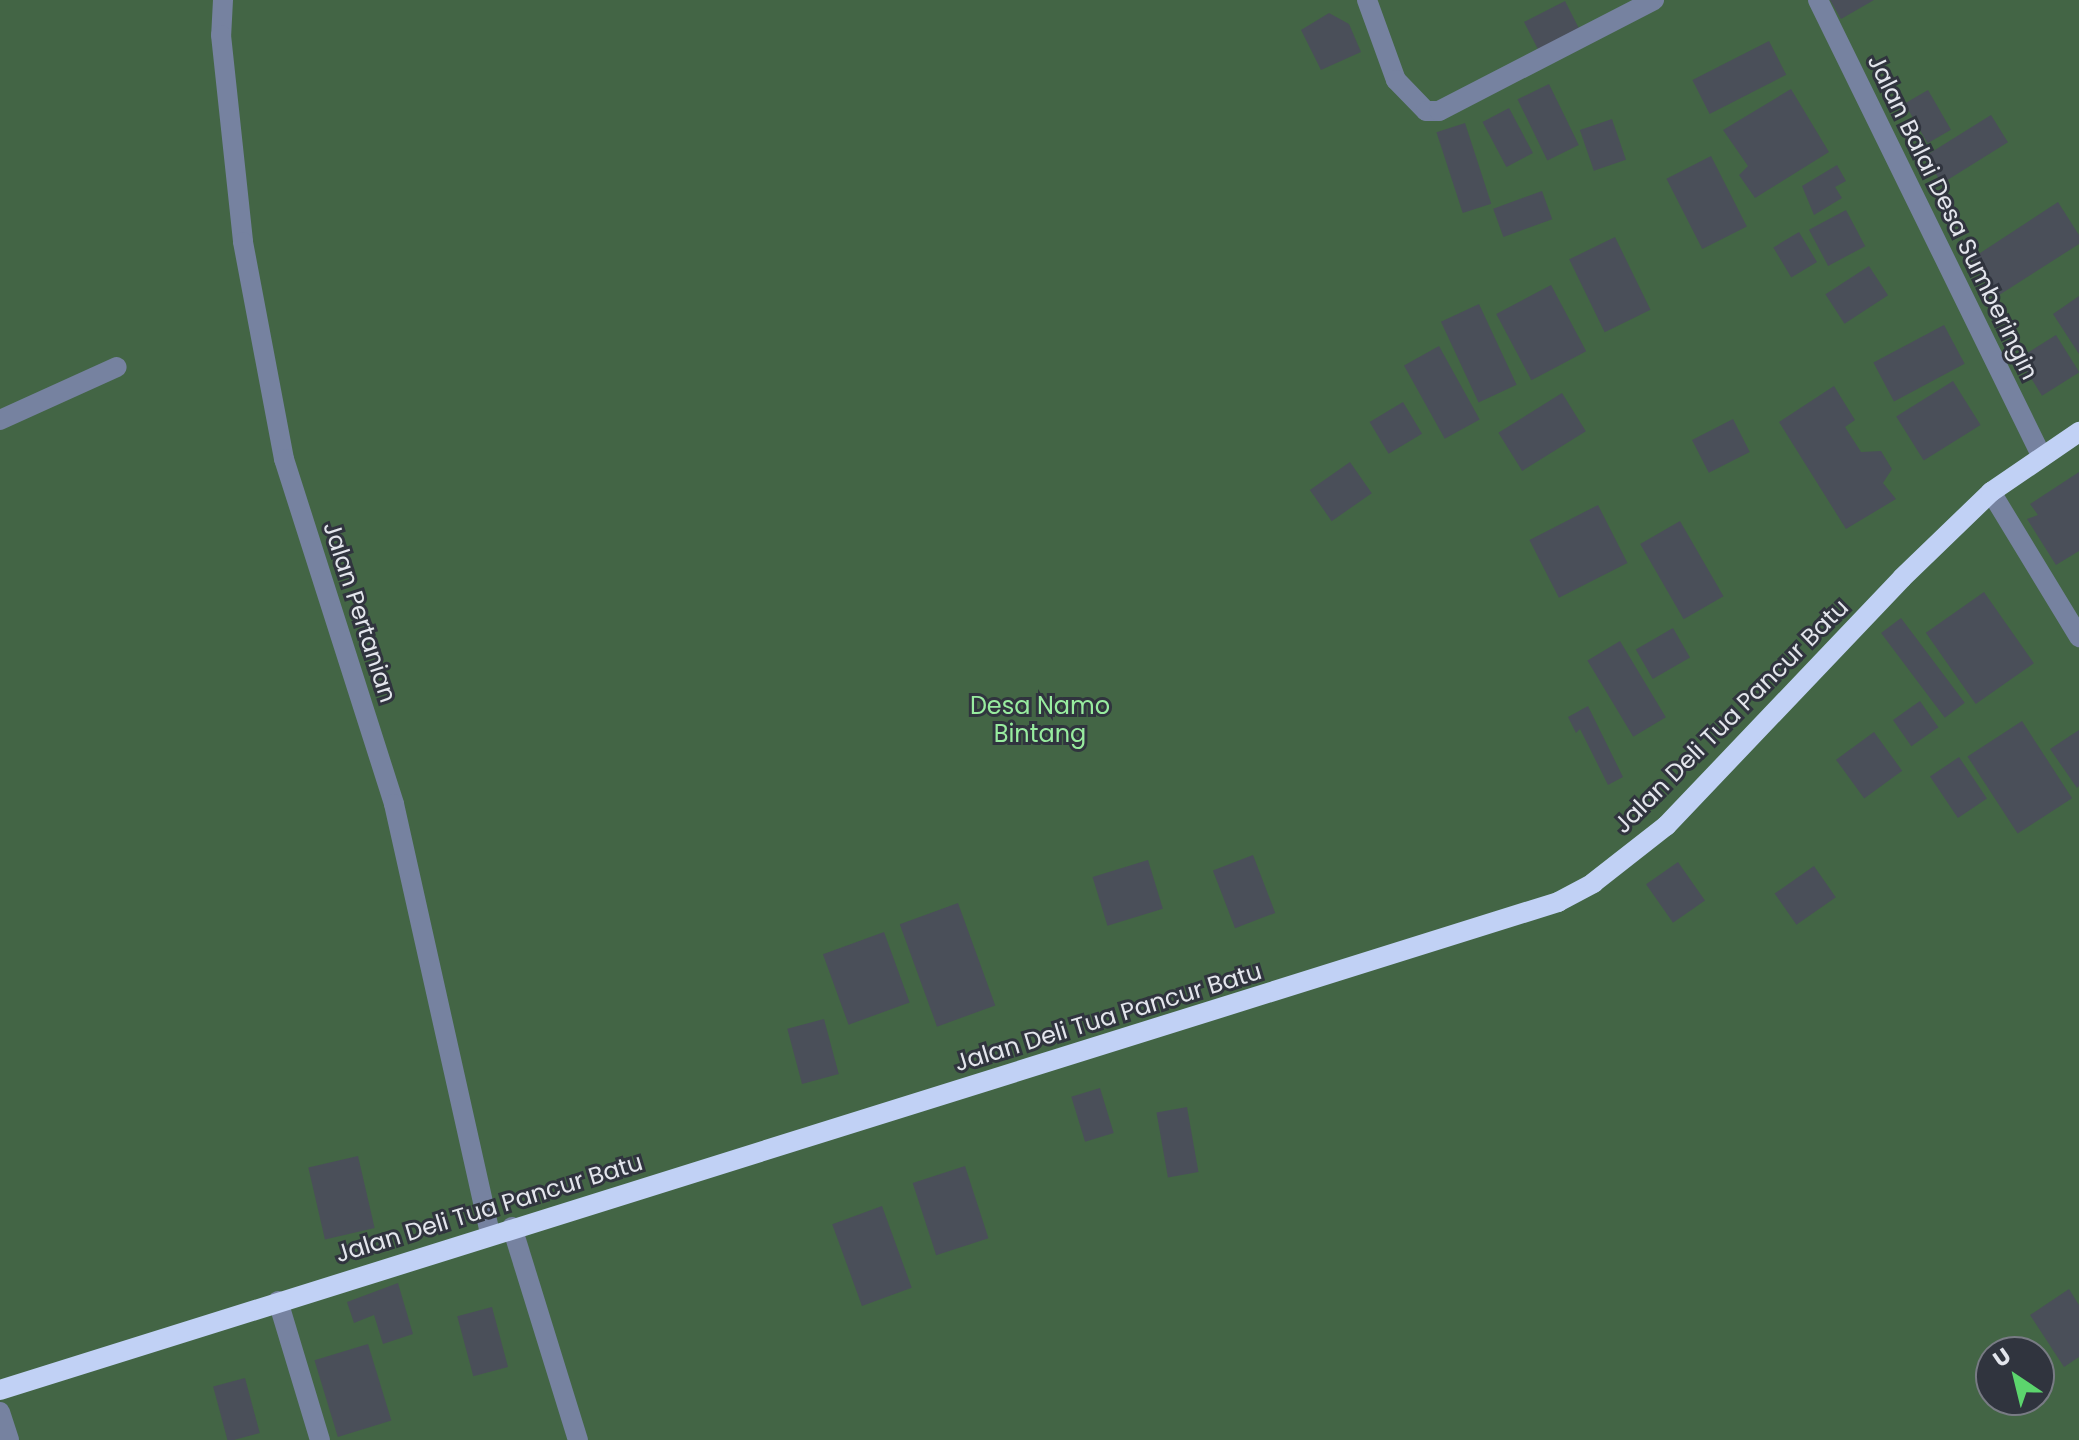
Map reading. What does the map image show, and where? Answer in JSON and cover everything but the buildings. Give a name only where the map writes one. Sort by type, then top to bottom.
[{"type":"main road","name":"Jalan Deli Tua Pancur Batu","points":[[0,1390],[490,1233],[1558,902],[1593,883],[1666,826],[1902,578],[1991,492],[2079,432]]},
{"type":"street","name":"Jalan Pertanian","points":[[223,0],[221,35],[243,242],[284,459],[394,804],[490,1233]]},
{"type":"street","points":[[1367,0],[1396,80],[1426,111],[1439,111],[1654,0]]},
{"type":"street","name":"Jalan Balai Desa Sumberingin","points":[[1818,0],[2042,457]]},
{"type":"street","points":[[0,420],[117,367]]},
{"type":"street","points":[[1991,492],[2079,637]]},
{"type":"street","points":[[512,1227],[578,1440]]},
{"type":"street","points":[[278,1301],[320,1440]]},
{"type":"street","points":[[0,1412],[9,1440]]},
{"type":"green space","name":"Desa Namo Bintang","points":[[0,0],[2079,0],[2079,1440],[0,1440]]}]
